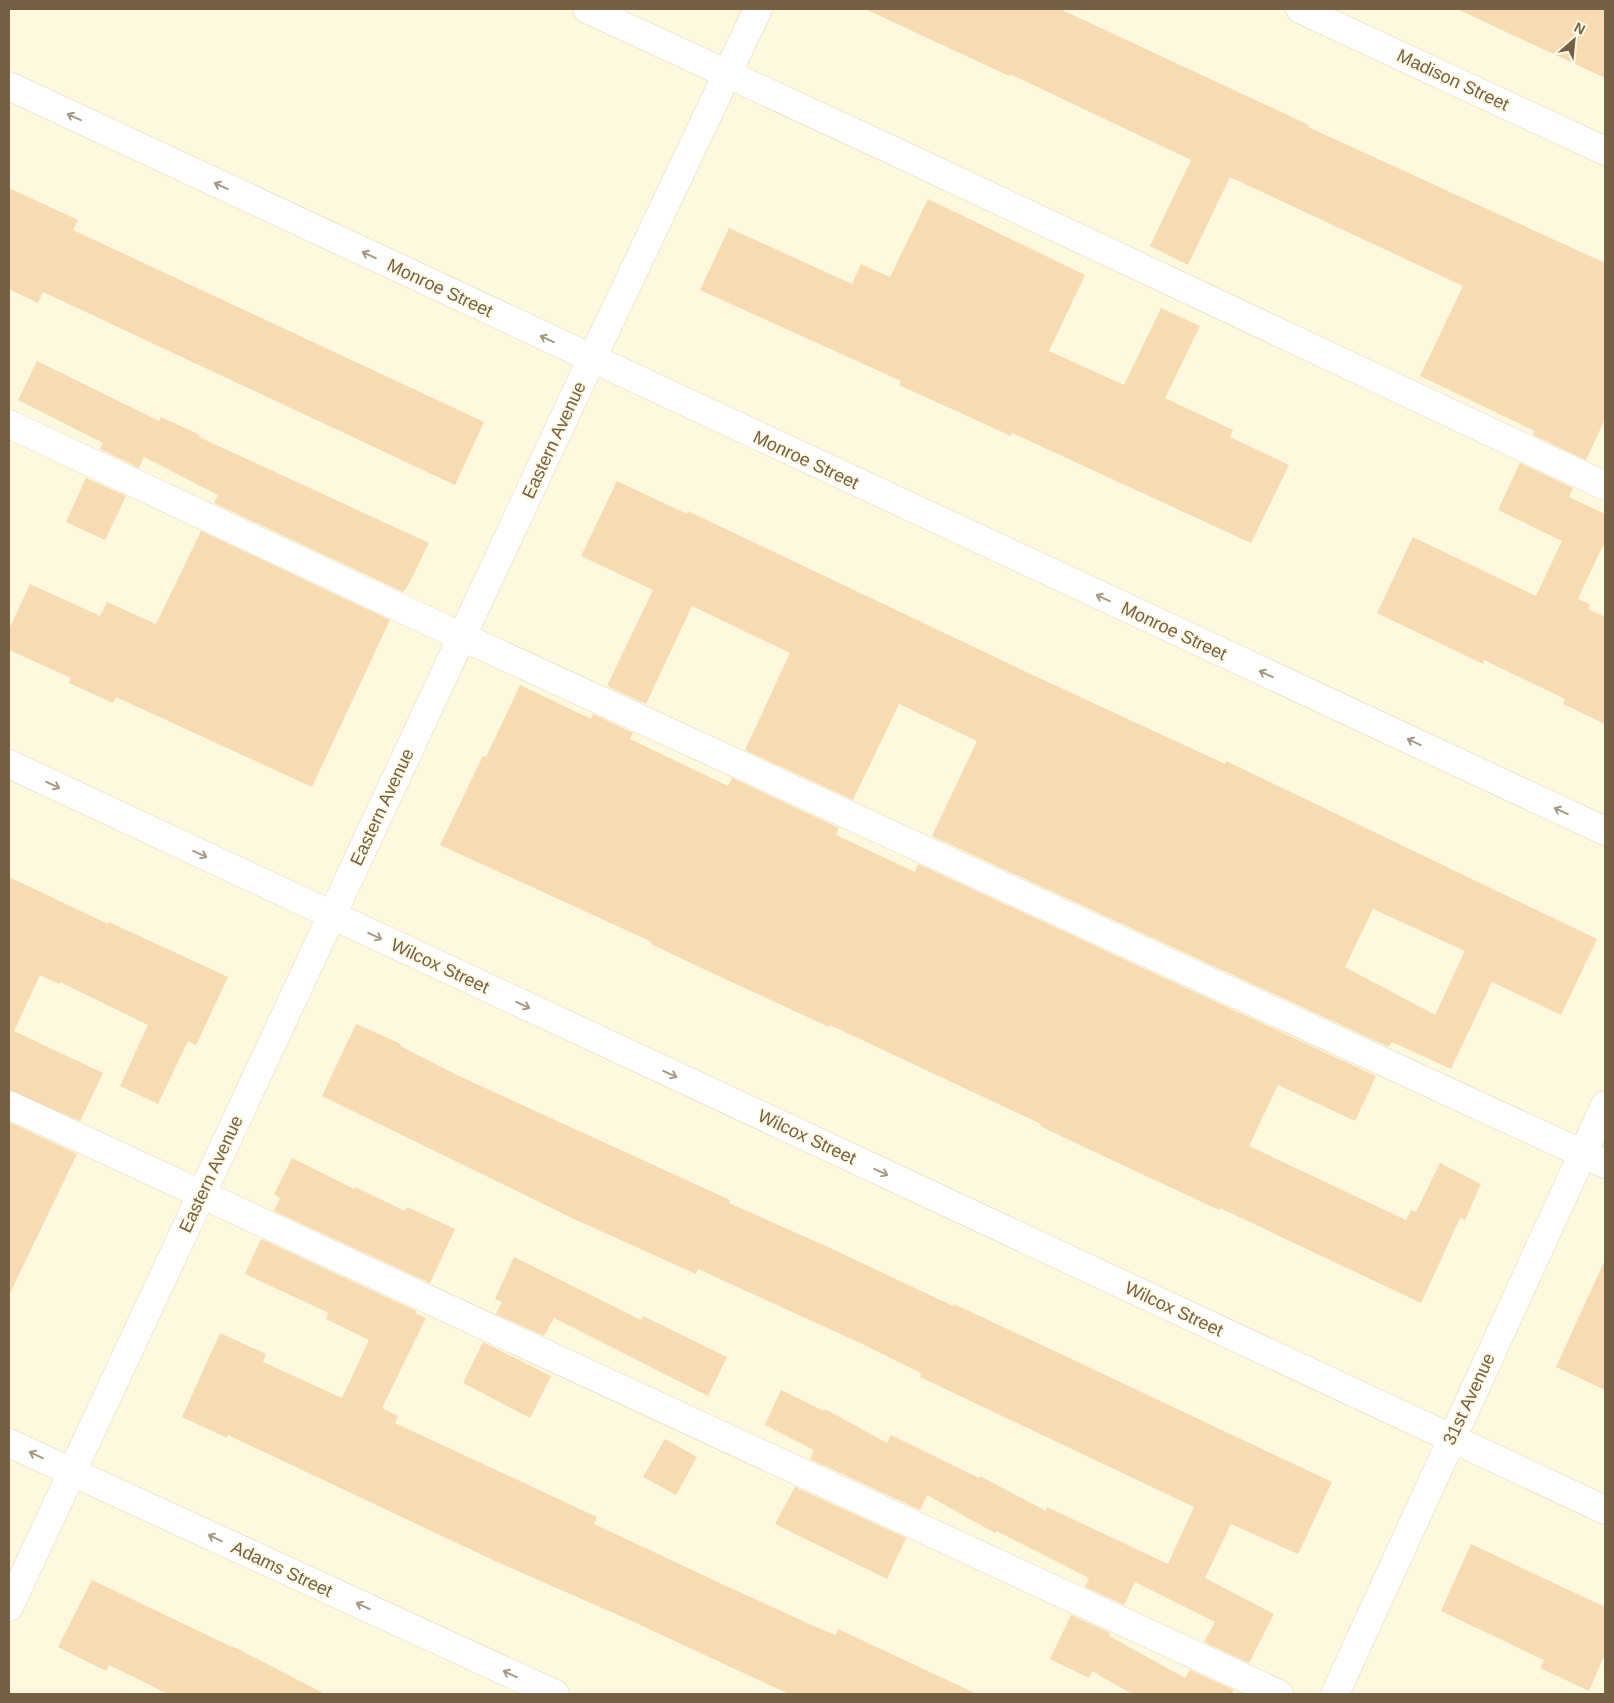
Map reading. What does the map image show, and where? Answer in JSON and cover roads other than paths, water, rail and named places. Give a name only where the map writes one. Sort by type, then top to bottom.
[{"type":"street","points":[[586,9],[727,73],[1605,486]]},
{"type":"street","name":"Eastern Avenue","points":[[9,1606],[591,360],[758,9]]},
{"type":"street","name":"Madison Street","points":[[1300,9],[1605,151]]},
{"type":"street","name":"Monroe Street","points":[[9,86],[591,360],[1605,831]]},
{"type":"street","points":[[9,424],[462,636],[1594,1159]]},
{"type":"street","name":"Wilcox Street","points":[[9,764],[1605,1510]]},
{"type":"street","points":[[9,1105],[1279,1694]]},
{"type":"street","name":"31st Avenue","points":[[1335,1694],[1451,1438],[1594,1159],[1605,1105]]},
{"type":"street","name":"Adams Street","points":[[9,1443],[555,1694]]}]
